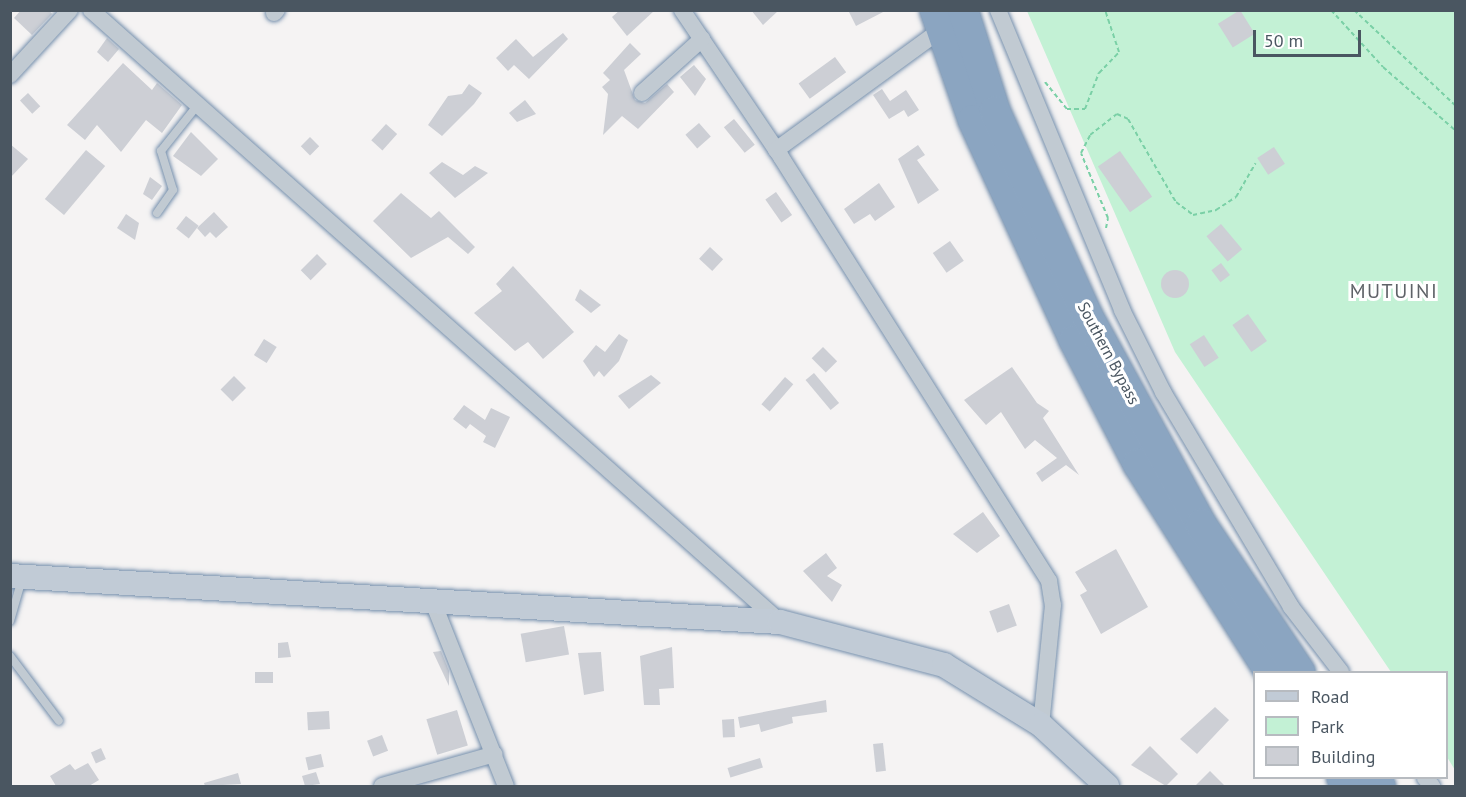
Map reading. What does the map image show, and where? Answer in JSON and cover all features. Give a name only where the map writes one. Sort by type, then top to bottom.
[{"type":"highway","name":"Southern Bypass","points":[[946,17],[973,120],[1074,340],[1138,464],[1269,671]]},
{"type":"highway","name":"Southern Bypass","points":[[946,17],[995,111],[1086,313],[1201,524],[1299,671]]},
{"type":"main road","points":[[17,576],[780,622],[944,664],[1041,725],[1107,786]]},
{"type":"street","points":[[10,75],[70,10]]},
{"type":"street","points":[[91,10],[196,107],[491,360],[780,622]]},
{"type":"street","points":[[682,10],[776,150],[1049,581],[1053,605],[1041,725]]},
{"type":"street","points":[[998,10],[1096,249],[1207,471],[1291,607],[1340,671]]},
{"type":"street","points":[[776,150],[946,17]]},
{"type":"street","points":[[642,93],[702,39]]},
{"type":"street","points":[[433,602],[506,786]]},
{"type":"street","points":[[382,786],[495,754]]},
{"type":"lane","points":[[158,213],[173,190],[161,151],[196,107]]},
{"type":"lane","points":[[10,621],[17,576]]},
{"type":"lane","points":[[10,656],[59,721]]},
{"type":"path","points":[[1021,70],[1050,85],[1073,113],[1084,109],[1099,73],[1119,52],[1105,10]]},
{"type":"path","points":[[1331,10],[1383,67],[1455,131]]},
{"type":"path","points":[[1354,10],[1455,106]]},
{"type":"path","points":[[1096,249],[1108,218],[1081,153],[1090,135],[1117,114],[1128,119],[1176,202],[1193,215],[1216,210],[1236,197],[1256,163]]},
{"type":"green space","points":[[1027,11],[1455,11],[1455,770],[1448,759],[1448,671],[1390,671],[1175,352]]},
{"type":"building","points":[[21,10],[49,10],[52,14],[32,35],[14,18]]},
{"type":"building","points":[[620,10],[655,10],[627,36],[612,17]]},
{"type":"building","points":[[751,10],[779,10],[763,25]]},
{"type":"building","points":[[848,10],[887,10],[856,26]]},
{"type":"building","points":[[1240,10],[1255,34],[1233,48],[1218,24]]},
{"type":"building","points":[[563,33],[568,39],[529,79],[514,65],[508,71],[496,58],[516,39],[533,57]]},
{"type":"building","points":[[107,38],[119,49],[108,62],[97,52]]},
{"type":"building","points":[[630,43],[641,54],[624,70],[635,100],[645,103],[667,84],[674,92],[638,129],[622,116],[603,135],[608,94],[602,87],[610,80],[603,73]]},
{"type":"building","points":[[835,57],[846,72],[810,99],[799,83]]},
{"type":"building","points":[[123,63],[152,90],[157,83],[182,105],[162,133],[146,120],[121,152],[97,125],[85,140],[67,125]]},
{"type":"building","points":[[694,65],[706,79],[695,96],[680,77]]},
{"type":"building","points":[[469,84],[482,93],[442,136],[428,125],[448,96],[462,94]]},
{"type":"building","points":[[882,89],[890,101],[906,90],[919,110],[908,117],[904,110],[889,119],[873,95]]},
{"type":"building","points":[[28,93],[40,106],[32,114],[20,101]]},
{"type":"building","points":[[525,100],[536,114],[517,122],[509,113]]},
{"type":"building","points":[[734,119],[755,145],[745,153],[724,127]]},
{"type":"building","points":[[699,123],[711,137],[697,148],[685,135]]},
{"type":"building","points":[[386,124],[397,134],[382,150],[371,140]]},
{"type":"building","points":[[191,132],[218,159],[201,176],[173,156]]},
{"type":"building","points":[[310,137],[319,146],[310,155],[301,146]]},
{"type":"building","points":[[10,144],[28,159],[10,178]]},
{"type":"building","points":[[918,145],[925,155],[917,160],[939,190],[918,204],[898,159]]},
{"type":"building","points":[[1274,147],[1285,164],[1268,175],[1257,158]]},
{"type":"building","points":[[86,150],[105,166],[64,215],[45,199]]},
{"type":"building","points":[[1120,151],[1152,197],[1130,212],[1098,166]]},
{"type":"building","points":[[442,162],[463,175],[475,166],[488,173],[455,198],[429,173]]},
{"type":"building","points":[[150,177],[162,186],[152,200],[143,194]]},
{"type":"building","points":[[879,183],[895,207],[875,221],[870,214],[854,224],[844,209]]},
{"type":"building","points":[[776,192],[792,215],[781,222],[765,199]]},
{"type":"building","points":[[401,193],[431,218],[439,211],[475,247],[468,254],[448,237],[411,258],[373,221]]},
{"type":"building","points":[[214,212],[228,227],[216,238],[210,232],[205,237],[197,228]]},
{"type":"building","points":[[126,214],[139,223],[135,240],[117,228]]},
{"type":"building","points":[[186,216],[199,226],[189,238],[176,229]]},
{"type":"building","points":[[1221,224],[1242,249],[1228,261],[1206,236]]},
{"type":"building","points":[[950,241],[964,261],[947,273],[933,253]]},
{"type":"building","points":[[710,247],[723,259],[712,271],[699,259]]},
{"type":"building","points":[[317,254],[327,264],[311,280],[301,270]]},
{"type":"building","points":[[1221,263],[1230,275],[1220,282],[1211,270]]},
{"type":"building","points":[[513,266],[574,332],[543,359],[528,342],[515,351],[474,313],[502,291],[496,284]]},
{"type":"building","points":[[1175,270],[1185,274],[1189,284],[1185,294],[1175,298],[1165,294],[1161,284],[1165,274]]},
{"type":"building","points":[[580,289],[601,305],[591,313],[575,300]]},
{"type":"building","points":[[1248,314],[1267,341],[1251,352],[1232,325]]},
{"type":"building","points":[[619,334],[628,340],[619,361],[604,377],[599,371],[594,377],[583,361],[596,345],[605,352]]},
{"type":"building","points":[[1204,335],[1219,358],[1204,367],[1190,344]]},
{"type":"building","points":[[264,339],[277,347],[267,363],[254,355]]},
{"type":"building","points":[[823,347],[837,361],[826,372],[812,358]]},
{"type":"building","points":[[1012,367],[1037,403],[1049,411],[1043,418],[1079,475],[1066,465],[1042,482],[1036,473],[1057,458],[1035,440],[1025,449],[1001,412],[986,425],[964,400]]},
{"type":"building","points":[[814,373],[839,403],[831,410],[806,380]]},
{"type":"building","points":[[651,375],[661,383],[629,409],[618,396]]},
{"type":"building","points":[[234,376],[246,388],[233,401],[221,389]]},
{"type":"building","points":[[785,377],[793,384],[770,411],[761,404]]},
{"type":"building","points":[[464,405],[485,420],[491,408],[510,417],[495,448],[483,442],[486,436],[470,424],[466,429],[453,419]]},
{"type":"building","points":[[983,512],[1000,536],[977,553],[953,534]]},
{"type":"building","points":[[1116,549],[1148,607],[1101,634],[1080,595],[1087,591],[1075,572]]},
{"type":"building","points":[[826,553],[837,568],[827,576],[842,585],[832,602],[803,571]]},
{"type":"building","points":[[1009,604],[1017,626],[997,633],[989,611]]},
{"type":"building","points":[[564,626],[569,655],[526,662],[521,634]]},
{"type":"building","points":[[288,642],[291,657],[278,658],[278,643]]},
{"type":"building","points":[[672,647],[674,688],[659,689],[660,705],[644,705],[640,656]]},
{"type":"building","points":[[441,651],[449,671],[449,686],[433,652]]},
{"type":"building","points":[[601,652],[604,691],[584,695],[578,653]]},
{"type":"building","points":[[255,672],[273,672],[273,683],[255,683]]},
{"type":"building","points":[[826,700],[827,712],[792,717],[793,723],[761,732],[759,724],[740,728],[738,717]]},
{"type":"building","points":[[1215,707],[1229,720],[1197,754],[1180,739]]},
{"type":"building","points":[[457,710],[468,745],[437,755],[426,719]]},
{"type":"building","points":[[329,711],[330,729],[308,730],[307,712]]},
{"type":"building","points":[[734,719],[735,737],[723,738],[722,720]]},
{"type":"building","points":[[382,735],[388,751],[373,757],[367,741]]},
{"type":"building","points":[[883,743],[886,771],[876,772],[873,744]]},
{"type":"building","points":[[1150,746],[1178,774],[1166,786],[1131,765]]},
{"type":"building","points":[[101,748],[106,759],[96,763],[91,752]]},
{"type":"building","points":[[321,754],[324,767],[308,770],[305,758]]},
{"type":"building","points":[[760,758],[763,768],[730,778],[727,768]]},
{"type":"building","points":[[88,763],[99,780],[89,786],[56,786],[50,776],[70,764],[75,770]]},
{"type":"building","points":[[1210,771],[1225,786],[1195,786]]},
{"type":"building","points":[[316,772],[320,784],[305,786],[302,776]]},
{"type":"building","points":[[238,773],[241,784],[205,786],[204,783]]},
{"type":"district","name":"MUTUINI","points":[[1394,291]]}]
